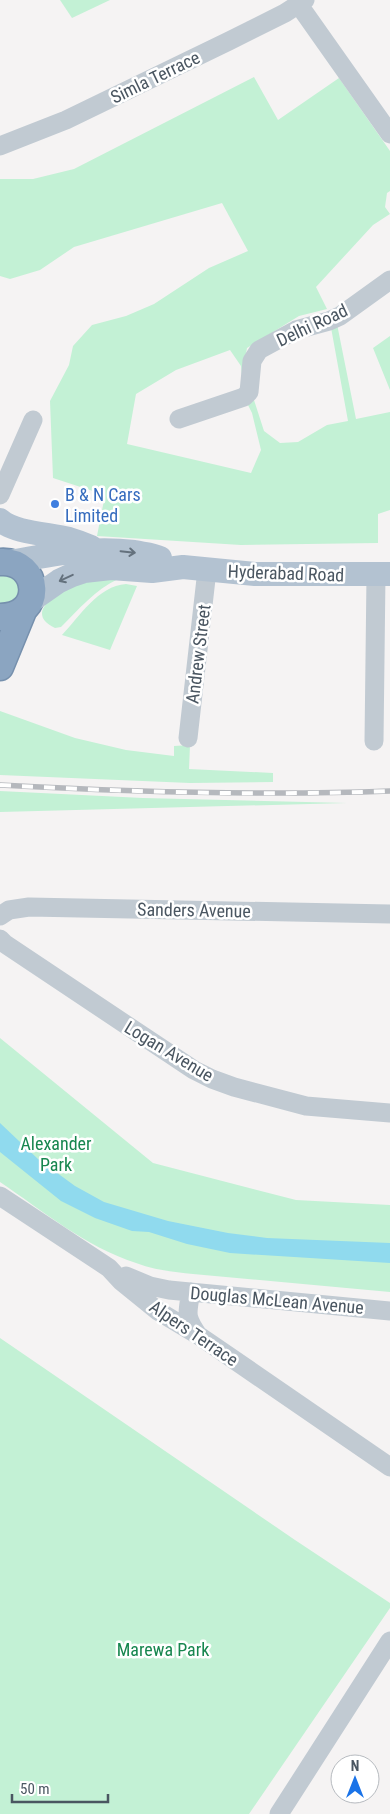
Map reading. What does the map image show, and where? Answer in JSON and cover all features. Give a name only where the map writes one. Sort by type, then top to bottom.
[{"type":"highway","points":[[0,667],[17,610],[32,588],[28,574],[17,564],[5,562]]},
{"type":"main road","points":[[0,520],[4,524],[70,539],[99,550]]},
{"type":"main road","name":"Hyderabad Road","points":[[5,562],[86,550],[99,550],[154,555],[183,567]]},
{"type":"main road","name":"Hyderabad Road","points":[[17,610],[59,581],[84,571],[111,568],[152,571],[183,567],[255,574],[383,574]]},
{"type":"street","points":[[302,3],[390,134]]},
{"type":"street","name":"Simla Terrace","points":[[0,146],[66,120],[229,41],[302,3]]},
{"type":"street","name":"Delhi Road","points":[[179,419],[244,397],[249,392],[252,360],[259,350],[296,330],[340,316],[390,280]]},
{"type":"street","points":[[0,495],[33,420]]},
{"type":"street","name":"Andrew Street","points":[[188,738],[207,570]]},
{"type":"street","points":[[374,741],[383,574]]},
{"type":"street","name":"Sanders Avenue","points":[[0,916],[8,910],[29,907],[390,914]]},
{"type":"street","name":"Logan Avenue","points":[[0,939],[79,995],[194,1070],[212,1079],[234,1088],[306,1106],[390,1113]]},
{"type":"street","name":"Alpers Terrace","points":[[0,1196],[109,1268],[121,1281],[158,1311],[183,1328],[198,1335],[390,1467]]},
{"type":"street","name":"Douglas McLean Avenue","points":[[109,1268],[150,1286],[191,1292],[390,1311]]},
{"type":"street","points":[[191,1292],[187,1312],[188,1321],[198,1335]]},
{"type":"street","points":[[279,1814],[390,1641]]},
{"type":"green space","points":[[60,0],[110,0],[72,18]]},
{"type":"green space","points":[[254,77],[278,120],[339,78],[390,151],[390,191],[387,193],[385,207],[390,214],[373,225],[316,287],[327,309],[299,316],[247,348],[242,377],[241,366],[230,350],[176,370],[136,394],[127,444],[251,473],[261,450],[252,413],[246,401],[253,397],[264,431],[280,443],[298,442],[327,425],[348,421],[330,322],[336,319],[356,419],[390,412],[390,510],[378,514],[378,543],[241,545],[97,536],[105,495],[53,478],[50,401],[69,365],[73,346],[92,325],[126,316],[154,304],[209,268],[248,251],[222,203],[74,247],[40,270],[10,279],[0,276],[0,179],[33,179],[74,169]]},
{"type":"green space","points":[[390,336],[390,390],[373,348]]},
{"type":"green space","points":[[0,575],[15,580],[20,590],[18,596],[8,603],[0,603]]},
{"type":"green space","points":[[118,579],[95,594],[61,627],[55,628],[43,618],[42,613],[48,602],[75,583],[88,580]]},
{"type":"green space","points":[[126,584],[137,586],[110,650],[62,635],[98,596],[116,586]]},
{"type":"green space","points":[[0,711],[75,738],[126,750],[174,756],[174,746],[190,745],[189,769],[273,773],[273,782],[190,783],[0,775]]},
{"type":"green space","points":[[0,791],[143,798],[347,803],[0,812]]},
{"type":"green space","name":"Alexander Park","points":[[0,1038],[153,1163],[296,1200],[390,1205],[390,1292],[157,1269],[100,1248],[65,1227],[0,1182]]},
{"type":"green space","name":"Marewa Park","points":[[0,1338],[390,1603],[390,1608],[249,1814],[0,1814]]},
{"type":"water","points":[[0,1123],[38,1159],[75,1186],[104,1202],[168,1221],[228,1233],[267,1238],[390,1243],[390,1263],[230,1253],[187,1244],[149,1232],[132,1231],[95,1218],[61,1201],[0,1152]]},
{"type":"railway","points":[[0,785],[195,792],[390,791]]},
{"type":"place","name":"B & N Cars Limited","points":[[55,504]]}]
